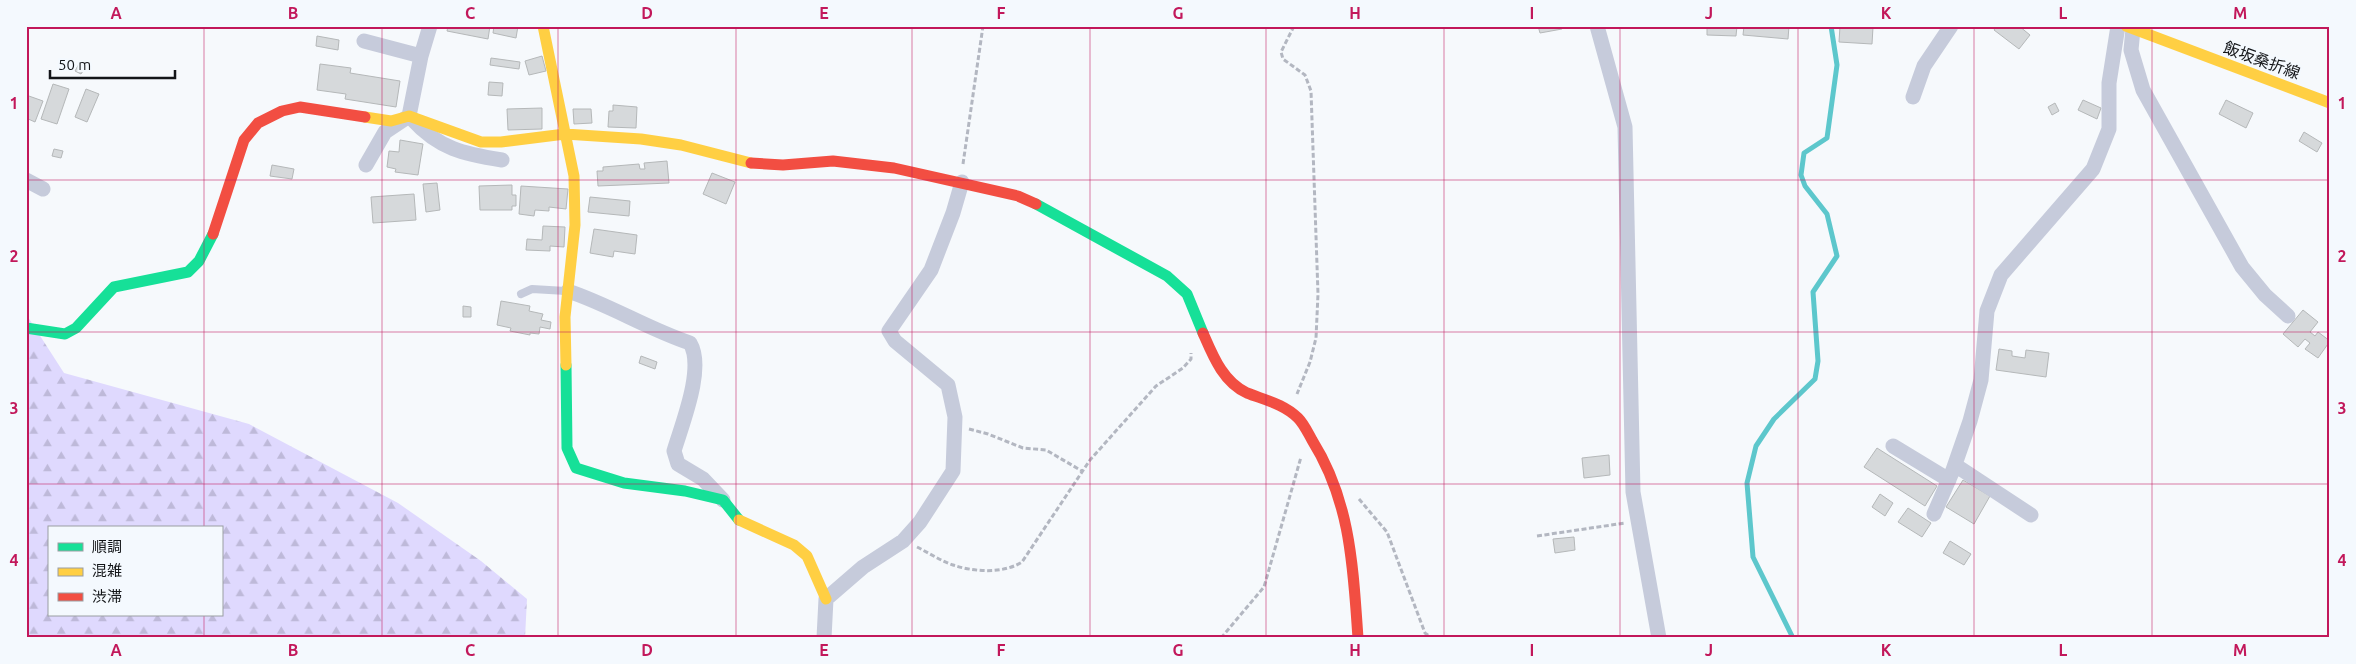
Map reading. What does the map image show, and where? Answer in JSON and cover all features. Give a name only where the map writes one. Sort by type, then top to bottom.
[{"type":"street","points":[[366,165],[385,132],[409,116],[421,56],[430,26]]},
{"type":"street","points":[[543,26],[574,176],[575,225],[565,317],[567,448],[576,468],[624,483],[684,491],[723,500]]},
{"type":"street","points":[[1596,26],[1625,127],[1633,492],[1659,638]]},
{"type":"street","points":[[1914,97],[1924,66],[1951,26]]},
{"type":"street","points":[[2126,27],[2143,90],[2242,267],[2265,295],[2288,316]]},
{"type":"street","points":[[1934,514],[1955,465],[1981,380],[1987,311],[2001,275],[2092,169],[2109,129],[2109,83],[2126,27]]},
{"type":"street","name":"飯坂桑折線","points":[[2126,27],[2154,31],[2330,103]]},
{"type":"street","points":[[364,41],[421,56]]},
{"type":"street","points":[[26,328],[65,334],[76,328],[114,287],[188,272],[199,261],[212,236],[244,140],[258,124],[282,111],[300,106],[391,121],[409,116],[481,142],[501,142],[566,134],[661,141],[747,163],[783,165],[833,161],[894,168],[962,182],[1018,196],[1167,276],[1187,294],[1216,362],[1234,385],[1245,392],[1290,411],[1299,419],[1313,438],[1335,485],[1351,545],[1358,638]]},
{"type":"street","points":[[409,116],[423,132],[460,153],[502,160]]},
{"type":"street","points":[[26,180],[44,189]]},
{"type":"street","points":[[826,600],[863,566],[903,541],[920,522],[953,471],[955,417],[948,385],[894,341],[889,331],[931,270],[953,213],[962,182]]},
{"type":"street","points":[[568,291],[592,299],[666,335],[690,343],[695,351],[696,369],[674,451],[678,464],[703,479],[739,520],[794,545],[807,556],[826,600],[824,638]]},
{"type":"street","points":[[1892,446],[1948,480]]},
{"type":"street","points":[[1955,465],[2031,515]]},
{"type":"lane","points":[[521,294],[532,289],[568,291]]},
{"type":"path","points":[[962,182],[963,158],[983,26]]},
{"type":"path","points":[[1290,411],[1310,362],[1316,338],[1318,294],[1311,91],[1305,75],[1283,59],[1281,52],[1294,26]]},
{"type":"path","points":[[903,541],[952,565],[985,571],[1015,567],[1022,562],[1082,471],[1156,386],[1183,368],[1191,359],[1188,344]]},
{"type":"path","points":[[954,433],[967,429],[988,434],[1023,448],[1046,450],[1082,471]]},
{"type":"path","points":[[1222,638],[1264,587],[1302,454],[1313,438]]},
{"type":"path","points":[[1335,485],[1344,486],[1356,495],[1387,532],[1425,633],[1432,638]]},
{"type":"path","points":[[1537,536],[1638,521]]},
{"type":"green space","points":[[26,314],[64,373],[249,424],[398,503],[481,561],[527,599],[525,638],[26,638]]},
{"type":"building","points":[[448,26],[490,26],[488,39],[447,31]]},
{"type":"building","points":[[494,26],[518,26],[516,38],[493,33]]},
{"type":"building","points":[[1538,26],[1562,26],[1562,29],[1540,33]]},
{"type":"building","points":[[1707,26],[1737,26],[1736,36],[1707,35]]},
{"type":"building","points":[[1744,26],[1789,26],[1788,39],[1743,35]]},
{"type":"building","points":[[1840,26],[1873,27],[1872,44],[1839,42]]},
{"type":"building","points":[[1997,26],[2019,26],[2030,35],[2019,49],[1994,30]]},
{"type":"building","points":[[317,36],[339,40],[338,50],[316,46]]},
{"type":"building","points":[[542,56],[546,71],[529,75],[525,61]]},
{"type":"building","points":[[491,58],[520,62],[519,69],[490,65]]},
{"type":"building","points":[[80,62],[87,65],[81,74],[75,71]]},
{"type":"building","points":[[320,64],[351,68],[350,73],[400,81],[396,107],[345,99],[346,94],[317,90]]},
{"type":"building","points":[[489,82],[503,83],[502,96],[488,95]]},
{"type":"building","points":[[53,84],[69,89],[57,124],[41,119]]},
{"type":"building","points":[[86,89],[99,94],[87,122],[75,117]]},
{"type":"building","points":[[26,95],[43,101],[35,122],[26,118]]},
{"type":"building","points":[[2083,100],[2101,108],[2097,119],[2078,110]]},
{"type":"building","points":[[2226,100],[2253,113],[2246,128],[2219,114]]},
{"type":"building","points":[[2055,103],[2059,111],[2052,115],[2048,107]]},
{"type":"building","points":[[613,105],[637,107],[636,128],[608,127],[609,111],[613,111]]},
{"type":"building","points":[[542,108],[542,129],[508,130],[507,109]]},
{"type":"building","points":[[573,109],[591,109],[592,123],[574,124]]},
{"type":"building","points":[[2304,132],[2322,143],[2317,152],[2299,141]]},
{"type":"building","points":[[400,140],[423,144],[418,175],[395,172],[396,169],[387,167],[389,151],[399,152]]},
{"type":"building","points":[[54,149],[63,151],[61,158],[52,156]]},
{"type":"building","points":[[667,161],[669,183],[598,186],[597,171],[603,171],[603,167],[639,164],[640,169],[645,169],[644,163]]},
{"type":"building","points":[[272,165],[294,169],[292,179],[270,176]]},
{"type":"building","points":[[712,173],[735,182],[726,204],[703,194]]},
{"type":"building","points":[[437,183],[440,210],[426,212],[423,184]]},
{"type":"building","points":[[512,185],[512,195],[516,195],[516,206],[512,206],[512,210],[480,210],[479,186]]},
{"type":"building","points":[[521,186],[568,189],[566,209],[549,207],[549,211],[535,210],[534,216],[519,214]]},
{"type":"building","points":[[414,194],[416,220],[373,223],[371,197]]},
{"type":"building","points":[[590,197],[630,201],[629,216],[588,212]]},
{"type":"building","points":[[543,226],[565,227],[564,247],[550,246],[550,251],[526,250],[527,239],[542,240]]},
{"type":"building","points":[[594,229],[637,235],[635,254],[614,251],[613,257],[590,253]]},
{"type":"building","points":[[501,301],[530,306],[529,311],[543,314],[541,320],[551,322],[550,329],[540,327],[539,334],[530,333],[530,335],[510,331],[511,328],[497,325]]},
{"type":"building","points":[[463,306],[471,307],[471,317],[463,317]]},
{"type":"building","points":[[2303,310],[2318,322],[2310,332],[2315,336],[2318,332],[2330,341],[2318,358],[2305,349],[2310,343],[2305,339],[2298,347],[2283,334]]},
{"type":"building","points":[[1999,349],[2012,351],[2012,356],[2025,358],[2026,350],[2049,353],[2046,377],[1996,370]]},
{"type":"building","points":[[641,356],[657,362],[655,369],[639,363]]},
{"type":"building","points":[[1877,448],[1937,486],[1925,506],[1864,467]]},
{"type":"building","points":[[1609,455],[1610,475],[1584,478],[1582,458]]},
{"type":"building","points":[[1963,480],[1990,496],[1974,524],[1946,507]]},
{"type":"building","points":[[1880,494],[1893,503],[1885,516],[1872,507]]},
{"type":"building","points":[[1908,508],[1931,523],[1922,537],[1898,522]]},
{"type":"building","points":[[1574,537],[1575,550],[1555,553],[1553,539]]},
{"type":"building","points":[[1950,541],[1971,554],[1964,565],[1943,553]]},
{"type":"waterway","points":[[1793,638],[1753,557],[1747,483],[1756,446],[1774,419],[1815,379],[1818,361],[1813,292],[1837,256],[1827,214],[1805,186],[1801,175],[1804,153],[1827,138],[1837,65],[1831,26]]},
{"type":"traffic: fast","points":[[1036,204],[1167,276],[1187,294],[1203,333]]},
{"type":"traffic: fast","points":[[26,328],[65,334],[76,328],[114,287],[188,272],[199,261],[213,234]]},
{"type":"traffic: fast","points":[[566,365],[567,448],[576,468],[624,483],[685,491],[723,500],[739,520]]},
{"type":"traffic: slow","points":[[543,26],[574,176],[575,225],[565,317],[566,365]]},
{"type":"traffic: slow","points":[[2126,26],[2330,103]]},
{"type":"traffic: slow","points":[[365,117],[391,121],[409,116],[481,142],[501,142],[565,134],[641,139],[681,145],[751,163]]},
{"type":"traffic: slow","points":[[739,520],[794,545],[807,556],[826,599]]},
{"type":"traffic: jam","points":[[213,234],[244,140],[258,123],[282,111],[300,107],[365,117]]},
{"type":"traffic: jam","points":[[751,163],[783,165],[833,161],[894,168],[1018,196],[1036,204]]},
{"type":"traffic: jam","points":[[1203,333],[1220,368],[1231,382],[1247,393],[1274,403],[1293,413],[1304,426],[1325,463],[1335,487],[1348,536],[1352,561],[1358,638]]}]
